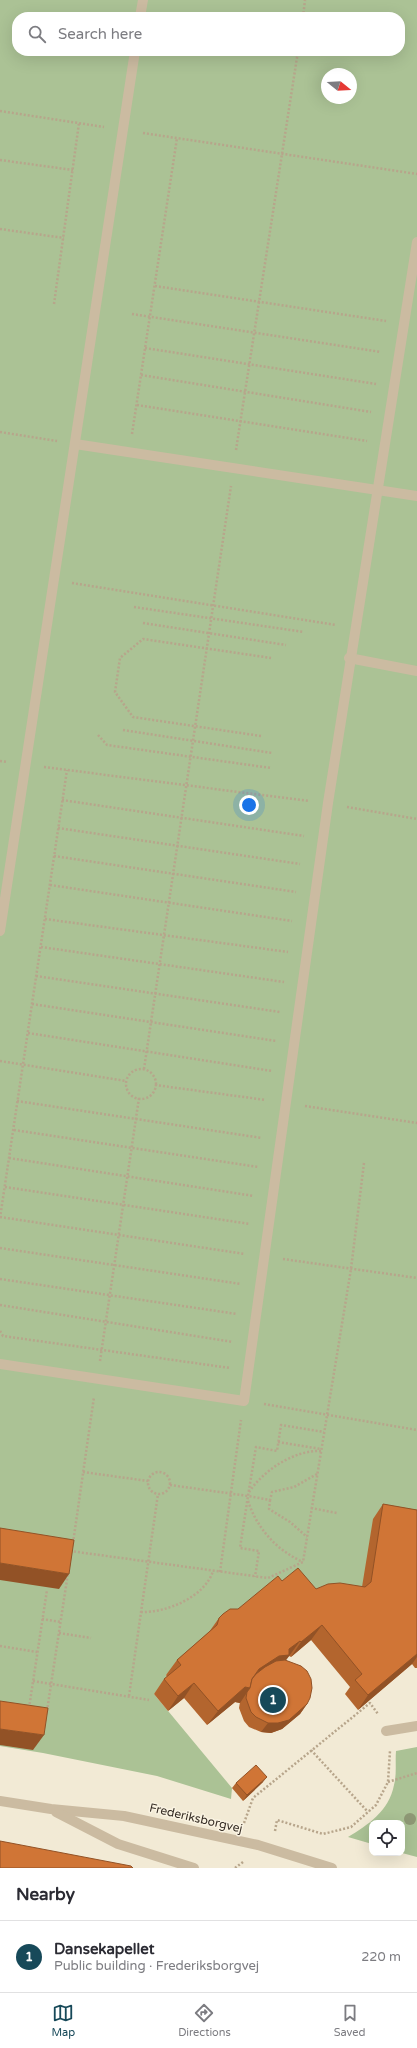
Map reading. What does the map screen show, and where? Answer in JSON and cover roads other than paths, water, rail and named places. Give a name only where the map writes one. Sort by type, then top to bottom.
[{"type":"street","points":[[141,12],[143,0]]},
{"type":"street","points":[[0,931],[134,56]]},
{"type":"street","points":[[0,1364],[244,1401],[303,985],[318,867],[349,658],[390,415],[417,242]]},
{"type":"street","points":[[75,444],[417,496]]},
{"type":"street","points":[[349,658],[417,671]]},
{"type":"street","points":[[386,1731],[417,1726]]},
{"type":"street","name":"Frederiksborgvej","points":[[0,1801],[51,1810],[124,1816],[271,1849],[332,1868]]},
{"type":"street","name":"Frederiksborgvej","points":[[51,1810],[118,1844],[194,1868]]},
{"type":"place","name":"Dansekapellet","points":[[273,1700]]}]
